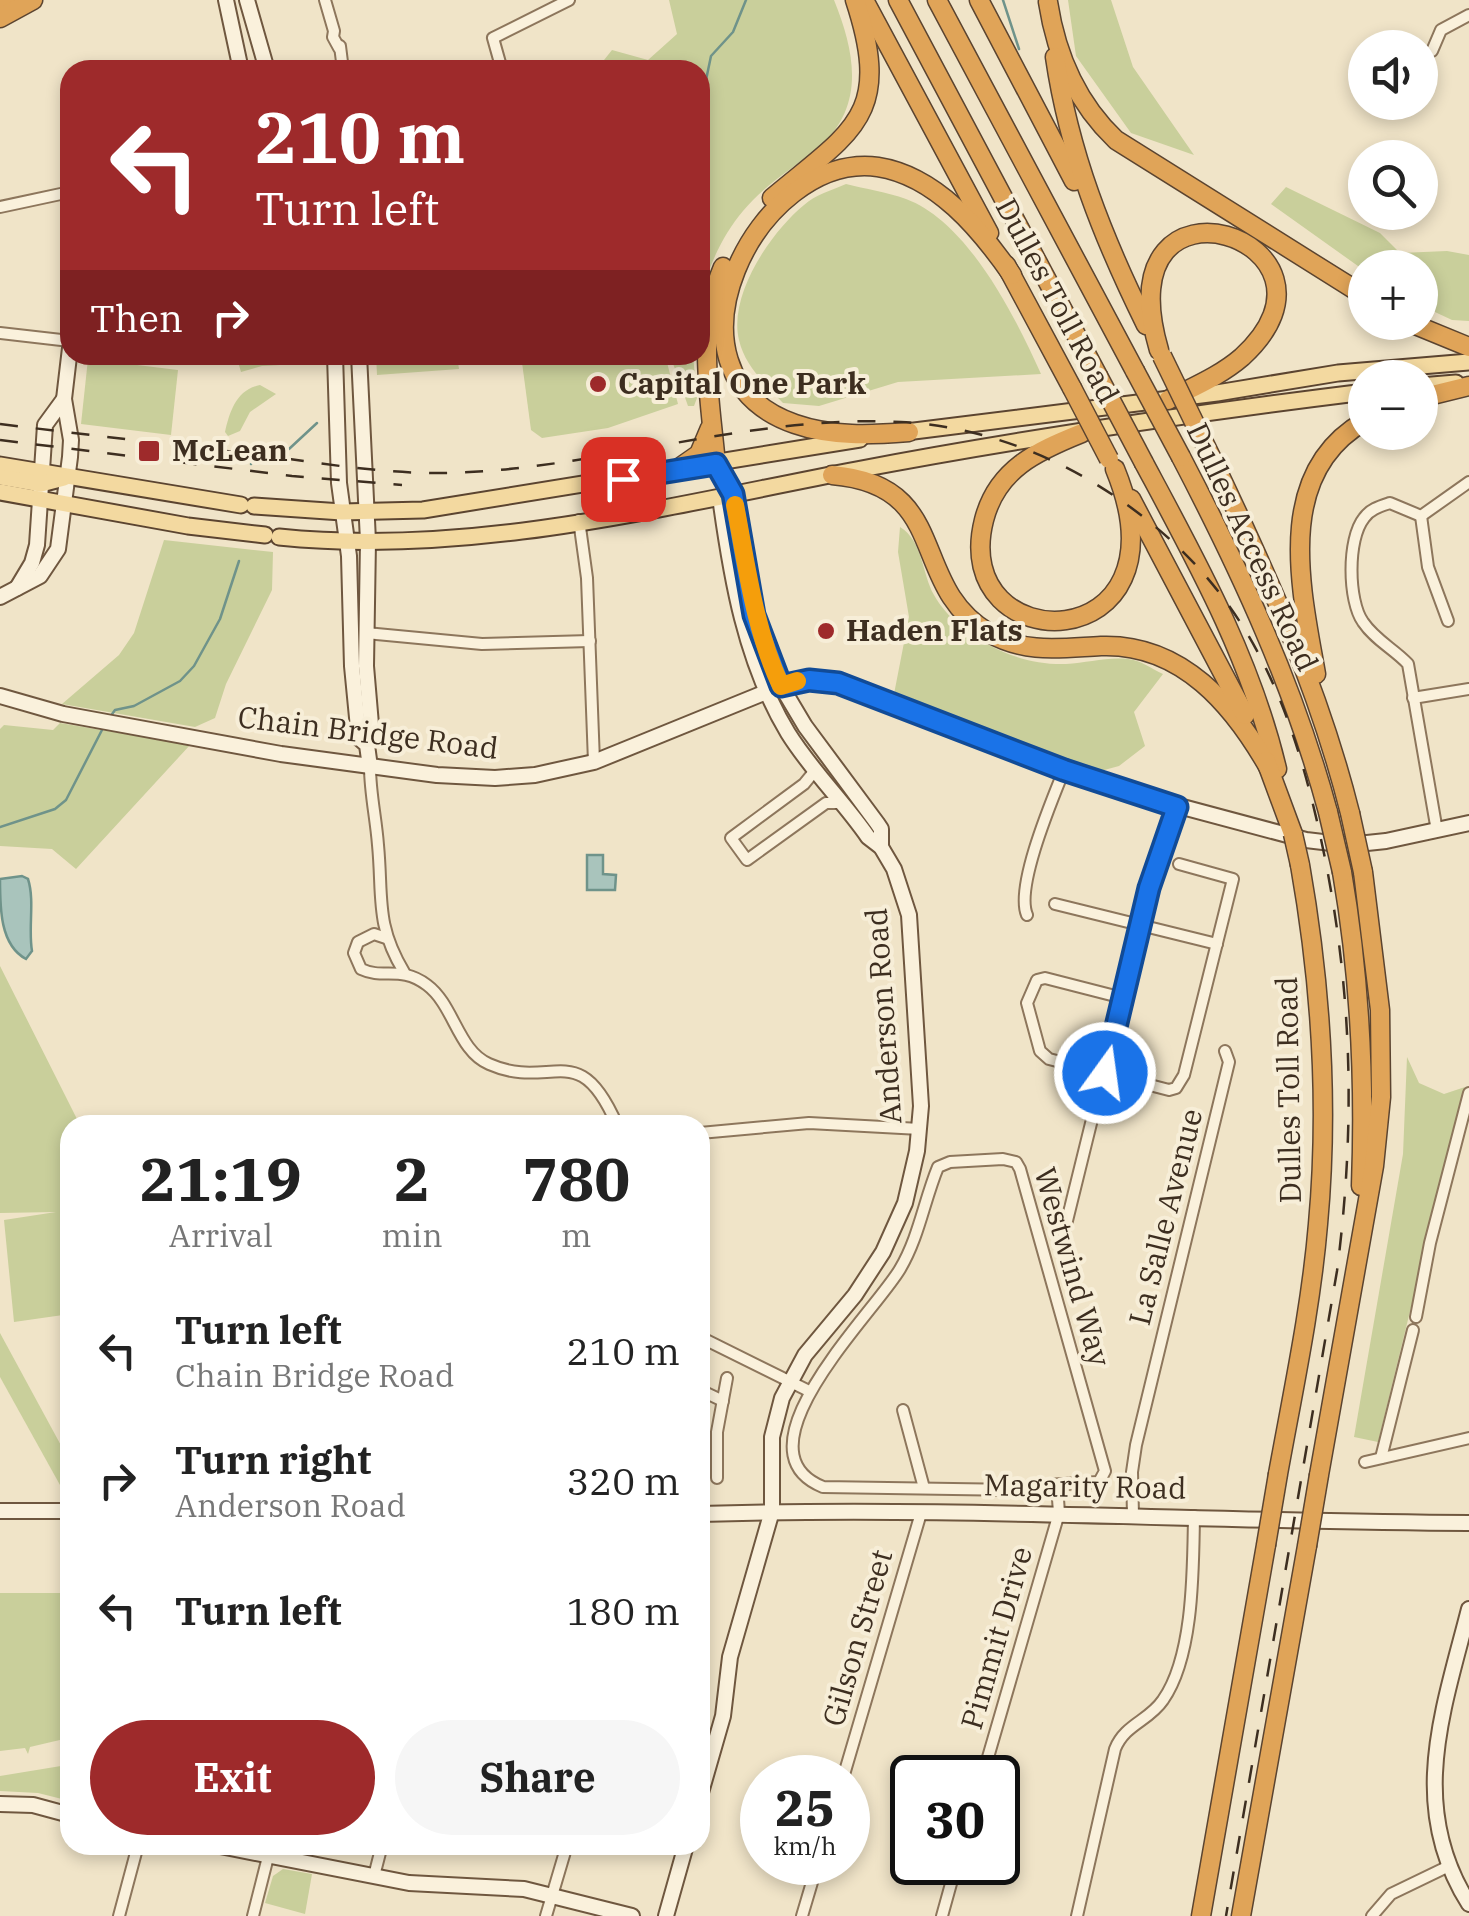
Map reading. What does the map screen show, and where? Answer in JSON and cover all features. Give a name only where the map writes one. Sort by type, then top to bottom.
[{"type":"highway","points":[[0,18],[33,0]]},
{"type":"highway","points":[[710,308],[728,254],[746,227],[770,199],[843,141],[865,101],[868,52],[855,0]]},
{"type":"highway","name":"Dulles Toll Road","points":[[864,0],[1244,712],[1284,802]]},
{"type":"highway","name":"Dulles Access Road","points":[[898,0],[1241,653],[1270,736],[1293,834]]},
{"type":"highway","name":"Dulles Access Road","points":[[937,0],[1181,457],[1260,614],[1298,712],[1342,872],[1356,962],[1363,1078],[1361,1194],[1352,1286]]},
{"type":"highway","points":[[980,0],[1212,459],[1288,624],[1331,743]]},
{"type":"highway","points":[[1048,1],[1067,124],[1110,253]]},
{"type":"highway","points":[[1048,1],[1059,49],[1077,91],[1094,118],[1116,140],[1348,285]]},
{"type":"highway","points":[[909,432],[842,434],[799,426],[773,414],[749,394],[730,362],[722,323],[730,282],[748,245],[771,215],[807,186],[840,171],[875,166],[904,174],[945,199],[980,234],[1012,275]]},
{"type":"highway","points":[[1160,353],[1150,316],[1149,290],[1155,268],[1168,249],[1189,236],[1211,232],[1233,235],[1261,254],[1272,275],[1274,297],[1261,335],[1227,368],[1168,400]]},
{"type":"highway","points":[[1438,334],[1469,347]]},
{"type":"highway","points":[[708,365],[716,464]]},
{"type":"highway","points":[[1438,393],[1469,384]]},
{"type":"highway","points":[[676,470],[704,447],[712,418]]},
{"type":"highway","points":[[1082,433],[1024,459],[1001,482],[986,513],[981,542],[985,573],[991,587],[1011,608],[1030,618],[1058,622],[1087,615],[1113,596],[1129,566],[1132,544],[1129,516],[1112,464]]},
{"type":"highway","points":[[1241,1916],[1374,1166],[1381,1096],[1379,994],[1363,872],[1331,743],[1302,591],[1301,517],[1323,458],[1348,433]]},
{"type":"highway","points":[[832,475],[870,482],[904,505],[922,528],[944,588],[970,619],[987,632],[1034,649],[1116,646],[1168,660],[1216,692],[1270,770]]},
{"type":"highway","name":"Dulles Toll Road","points":[[1201,1916],[1312,1274],[1322,1144],[1319,1001],[1293,834]]},
{"type":"main road","points":[[0,492],[68,476],[247,506],[366,512],[459,506],[909,432],[1168,400],[1338,373],[1469,362]]},
{"type":"main road","points":[[1438,385],[1469,384]]},
{"type":"main road","points":[[0,465],[41,485],[65,504],[188,526],[368,541],[495,534],[1082,433],[1348,394]]},
{"type":"main road","points":[[716,464],[726,496]]},
{"type":"main road","points":[[0,477],[41,485]]},
{"type":"street","points":[[247,0],[264,60]]},
{"type":"street","points":[[326,0],[341,60]]},
{"type":"street","points":[[499,60],[493,38],[569,0]]},
{"type":"street","points":[[226,2],[239,60]]},
{"type":"street","points":[[1438,38],[1442,30],[1469,15]]},
{"type":"street","points":[[0,207],[60,194]]},
{"type":"street","points":[[0,333],[60,343]]},
{"type":"street","points":[[0,596],[32,583],[54,559],[65,504],[71,440],[64,398],[68,365]]},
{"type":"street","points":[[336,365],[352,666],[359,738],[367,745]]},
{"type":"street","points":[[351,365],[352,384],[362,409]]},
{"type":"street","points":[[360,365],[372,736],[367,745],[378,842],[379,905],[386,938],[404,972],[436,992],[480,1059],[510,1070],[568,1072],[586,1077],[601,1091],[612,1115]]},
{"type":"street","points":[[17,588],[35,554],[44,425],[64,398]]},
{"type":"street","points":[[1421,516],[1469,482]]},
{"type":"street","name":"Anderson Road","points":[[726,496],[741,616],[774,689],[787,730],[868,837],[881,847]]},
{"type":"street","points":[[1421,516],[1390,503],[1362,518],[1352,552],[1354,601],[1360,619],[1377,639],[1408,664],[1437,830]]},
{"type":"street","points":[[1421,516],[1428,566],[1448,620]]},
{"type":"street","points":[[580,520],[587,578],[594,762]]},
{"type":"street","points":[[366,633],[482,644],[590,641]]},
{"type":"street","name":"Chain Bridge Road","points":[[0,696],[63,714],[370,767],[484,778],[534,775],[594,762],[774,689],[809,680],[838,683],[1064,770],[1177,807],[1327,844],[1386,841],[1469,823]]},
{"type":"street","points":[[1413,698],[1469,688]]},
{"type":"street","name":"Anderson Road","points":[[710,1761],[723,1716],[730,1656],[772,1511],[775,1417],[789,1381],[810,1347],[870,1276],[899,1218],[912,1176],[920,1129],[909,915],[900,882],[881,847],[877,823],[774,689]]},
{"type":"street","points":[[812,764],[808,782],[731,838],[747,860],[827,802],[844,804]]},
{"type":"street","points":[[1027,915],[1023,906],[1038,836],[1064,770]]},
{"type":"street","points":[[1062,1240],[1152,874],[1177,807]]},
{"type":"street","points":[[1123,998],[1045,978],[1037,980],[1027,1004],[1043,1056],[1170,1090],[1182,1082],[1232,878],[1179,864]]},
{"type":"street","points":[[1054,904],[1217,944]]},
{"type":"street","points":[[379,905],[367,935],[356,947],[355,959],[366,972],[404,972]]},
{"type":"street","points":[[367,935],[386,938]]},
{"type":"street","points":[[382,972],[394,955]]},
{"type":"street","name":"La Salle Avenue","points":[[1133,1514],[1136,1445],[1229,1062],[1225,1051]]},
{"type":"street","points":[[1416,1317],[1430,1244],[1469,1093]]},
{"type":"street","points":[[710,1133],[809,1123],[920,1129]]},
{"type":"street","name":"Westwind Way","points":[[1004,1158],[1016,1162],[1105,1471],[1099,1482],[1025,1490],[823,1488],[808,1482],[798,1470],[793,1456],[800,1415],[809,1391],[884,1295],[920,1228],[943,1163],[1004,1158]]},
{"type":"street","points":[[899,1218],[920,1228]]},
{"type":"street","points":[[1381,1458],[1413,1330]]},
{"type":"street","points":[[710,1341],[809,1391]]},
{"type":"street","points":[[716,1478],[722,1401],[728,1378]]},
{"type":"street","points":[[710,1395],[722,1401]]},
{"type":"street","points":[[903,1410],[924,1488]]},
{"type":"street","points":[[1365,1462],[1469,1438]]},
{"type":"street","points":[[710,1450],[717,1450]]},
{"type":"street","points":[[1057,1485],[1059,1513]]},
{"type":"street","points":[[0,1512],[60,1511]]},
{"type":"street","name":"Gilson Street","points":[[850,1755],[921,1513]]},
{"type":"street","name":"Magarity Road","points":[[710,1514],[1059,1513],[1469,1522]]},
{"type":"street","name":"Pimmit Drive","points":[[989,1755],[1059,1513]]},
{"type":"street","points":[[1078,1916],[1115,1749],[1124,1732],[1162,1702],[1178,1663],[1191,1601],[1194,1516]]},
{"type":"street","points":[[1469,1608],[1434,1757],[1436,1814],[1449,1866],[1469,1904]]},
{"type":"street","points":[[0,1804],[33,1805],[60,1812]]},
{"type":"street","points":[[119,1916],[135,1855]]},
{"type":"street","points":[[253,1916],[269,1855]]},
{"type":"street","points":[[290,1855],[416,1883],[487,1885],[552,1894],[632,1916]]},
{"type":"street","points":[[374,1876],[379,1855]]},
{"type":"street","points":[[546,1916],[564,1855]]},
{"type":"street","points":[[666,1916],[683,1855]]},
{"type":"street","points":[[1372,1916],[1391,1894],[1449,1866]]},
{"type":"street","points":[[802,1916],[811,1885]]},
{"type":"street","points":[[942,1916],[951,1885]]},
{"type":"green space","points":[[669,0],[834,0],[851,59],[850,96],[834,131],[743,211],[728,231],[710,269],[710,60],[648,60],[677,34]]},
{"type":"green space","points":[[1068,0],[1111,0],[1133,67],[1194,155],[1131,133],[1076,56]]},
{"type":"green space","points":[[612,50],[648,60],[604,60]]},
{"type":"green space","points":[[846,184],[906,199],[950,228],[987,273],[1041,374],[898,382],[819,406],[783,403],[756,374],[742,349],[737,322],[740,304],[755,266],[778,231],[808,201]]},
{"type":"green space","points":[[1286,187],[1348,217],[1348,230],[1374,230],[1397,250],[1348,250],[1348,259],[1271,204]]},
{"type":"green space","points":[[1438,251],[1469,255],[1469,321],[1452,320],[1438,313]]},
{"type":"green space","points":[[87,365],[178,370],[171,435],[81,424]]},
{"type":"green space","points":[[239,365],[280,365],[262,366],[241,372]]},
{"type":"green space","points":[[376,365],[458,365],[459,369],[377,375]]},
{"type":"green space","name":"Capital One Park","points":[[522,365],[668,365],[678,404],[608,428],[542,438],[531,430]]},
{"type":"green space","points":[[674,365],[694,365],[697,398],[694,406],[688,406]]},
{"type":"green space","points":[[260,385],[276,394],[250,412],[240,431],[228,436],[225,432],[235,402]]},
{"type":"green space","points":[[900,527],[913,541],[930,587],[945,611],[991,646],[1047,663],[1132,660],[1163,674],[1134,712],[1145,746],[1119,766],[1097,772],[894,694],[909,617],[898,552]]},
{"type":"green space","points":[[164,540],[273,552],[272,590],[226,684],[215,718],[195,727],[62,704],[119,655],[134,633]]},
{"type":"green space","points":[[60,723],[190,745],[76,869],[52,849],[0,846],[0,729],[4,725],[53,730]]},
{"type":"green space","points":[[0,966],[75,1115],[60,1115],[60,1315],[14,1322],[4,1220],[56,1212],[0,1213]]},
{"type":"green space","points":[[1407,1057],[1419,1083],[1444,1094],[1465,1087],[1378,1442],[1354,1437],[1403,1154]]},
{"type":"green space","points":[[0,1333],[60,1444],[60,1485],[0,1377]]},
{"type":"green space","points":[[0,1593],[60,1593],[60,1740],[30,1747],[28,1754],[25,1748],[0,1751]]},
{"type":"green space","points":[[60,1766],[60,1798],[0,1791],[0,1776]]},
{"type":"green space","points":[[283,1869],[312,1874],[305,1914],[265,1903],[273,1876]]},
{"type":"water","points":[[587,855],[603,855],[603,874],[616,875],[615,890],[587,890]]},
{"type":"water","points":[[0,879],[28,879],[31,896],[32,951],[26,959],[17,953],[6,935],[0,902]]},
{"type":"waterway","points":[[710,61],[733,32],[746,0]]},
{"type":"waterway","points":[[1003,0],[1019,49]]},
{"type":"waterway","points":[[251,464],[259,454],[289,449],[317,423]]},
{"type":"waterway","points":[[110,717],[115,710],[134,706],[180,681],[194,666],[220,619],[239,561]]},
{"type":"waterway","points":[[0,827],[55,809],[66,800],[103,728]]},
{"type":"railway","points":[[0,424],[356,468],[446,473],[560,463],[787,426],[844,422],[925,424],[998,440],[1068,468],[1154,525],[1209,580],[1240,622],[1266,668],[1310,792],[1337,931],[1349,1099],[1337,1271],[1226,1916]]},
{"type":"railway","points":[[0,440],[292,476],[402,485]]},
{"type":"slow traffic","points":[[735,505],[754,615],[763,641],[781,686],[797,681]]},
{"type":"place","name":"Capital One Park","points":[[598,384]]},
{"type":"place","name":"McLean","points":[[149,451]]},
{"type":"place","name":"Haden Flats","points":[[826,631]]},
{"type":"route","points":[[623,479],[716,464],[733,494],[754,615],[781,686],[809,680],[838,683],[1118,790],[1177,807],[1152,874],[1105,1073]]}]
